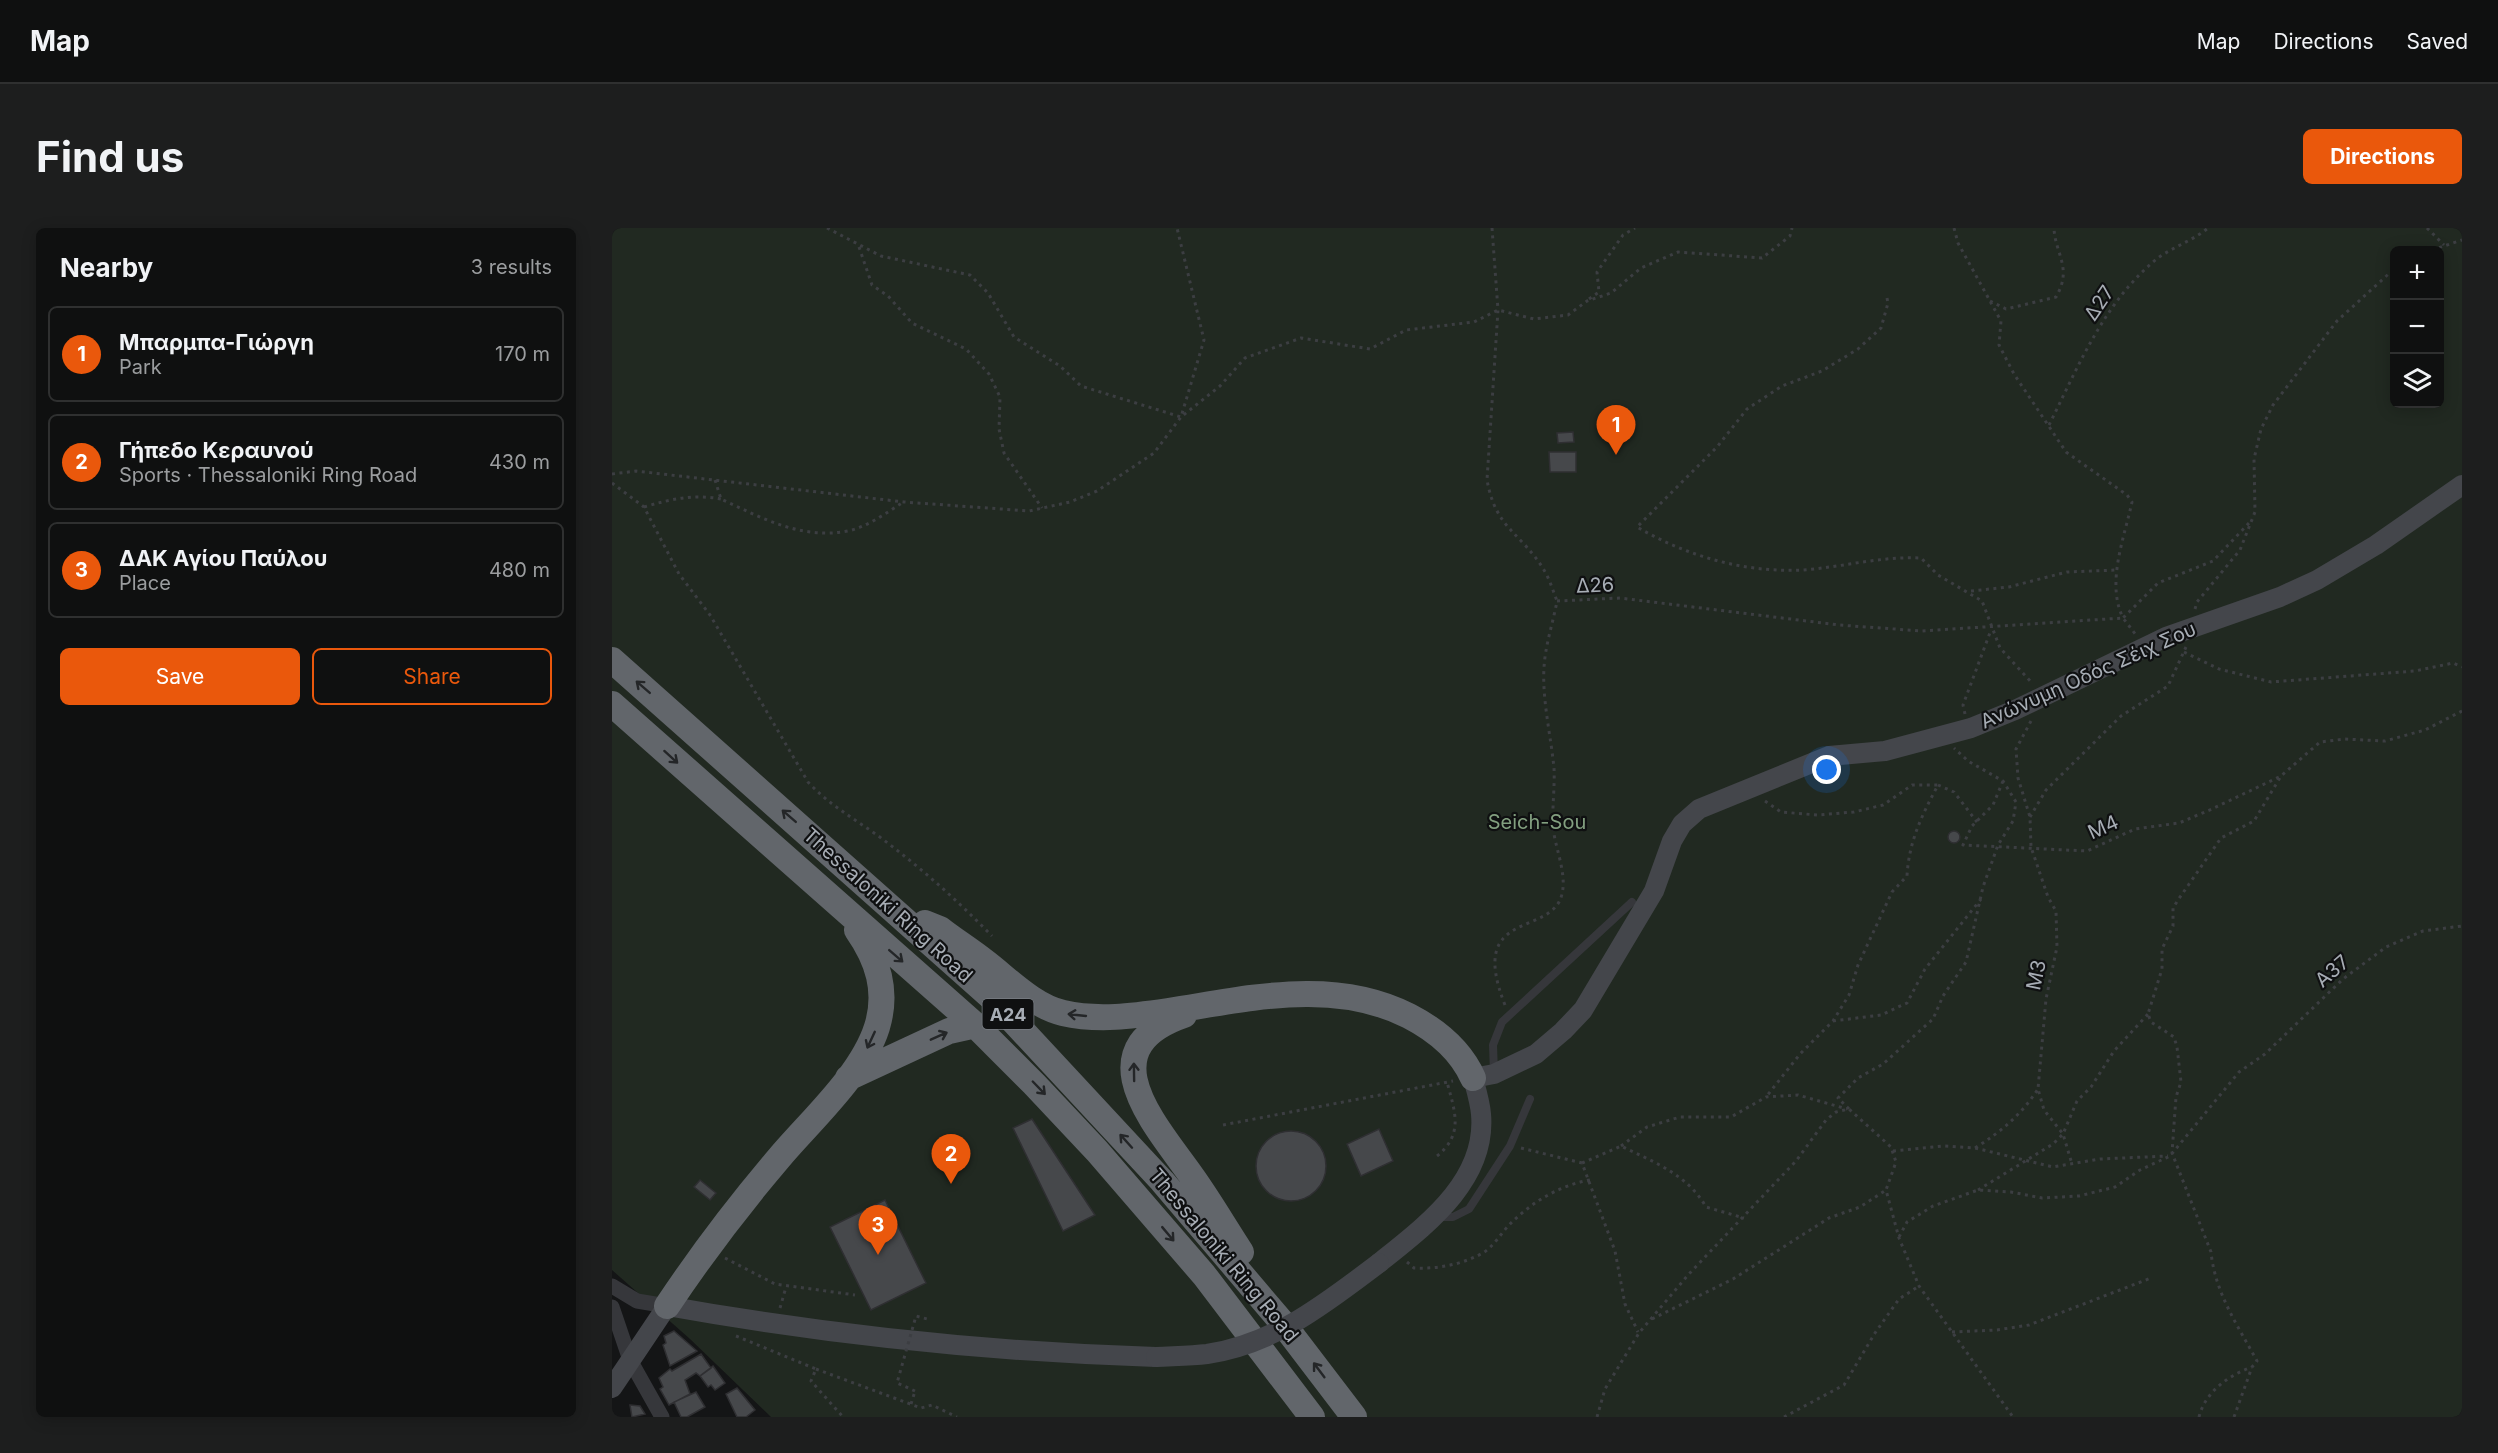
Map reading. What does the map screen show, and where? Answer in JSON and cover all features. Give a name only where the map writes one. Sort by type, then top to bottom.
[{"type":"highway","name":"Thessaloniki Ring Road","points":[[612,660],[990,996],[1058,1066],[1162,1181],[1280,1320],[1354,1417]]},
{"type":"highway","name":"Thessaloniki Ring Road","points":[[612,704],[976,1026],[1097,1150],[1203,1275],[1312,1417]]},
{"type":"highway","points":[[667,1306],[708,1248],[765,1175],[848,1078],[863,1056],[877,1027],[882,999],[880,974],[866,944],[853,924],[779,854]]},
{"type":"highway","points":[[898,912],[940,929],[1029,996],[1063,1013],[1113,1017],[1299,993],[1355,996],[1400,1011],[1433,1030],[1484,1076]]},
{"type":"highway","points":[[1219,1003],[1172,1020],[1149,1035],[1136,1052],[1133,1070],[1134,1086],[1153,1122],[1203,1191],[1280,1320]]},
{"type":"highway","points":[[848,1078],[949,1031],[976,1026]]},
{"type":"street","name":"Ανώνυμη Οδός Σέιχ Σου","points":[[1484,1076],[1536,1054],[1583,1010],[1654,891],[1672,841],[1682,824],[1700,809],[1829,756],[1885,751],[1962,730],[2043,698],[2145,647],[2189,628],[2280,597],[2317,580],[2376,545],[2462,485]]},
{"type":"street","points":[[612,1286],[637,1301],[776,1325],[1041,1352],[1156,1357],[1208,1354],[1262,1339],[1299,1321],[1379,1263],[1434,1217],[1455,1193],[1476,1152],[1484,1076]]},
{"type":"street","points":[[612,1388],[667,1306]]},
{"type":"street","points":[[612,1307],[630,1360],[662,1417]]},
{"type":"lane","points":[[1484,1076],[1502,1022],[1632,902]]},
{"type":"lane","points":[[1434,1217],[1453,1217],[1469,1209],[1510,1146],[1530,1099]]},
{"type":"path","points":[[828,228],[881,256],[970,275],[988,293],[1014,337],[1060,366],[1081,386],[1181,417]]},
{"type":"path","points":[[1177,228],[1204,340],[1181,417]]},
{"type":"path","name":"Δ26","points":[[1492,228],[1498,310],[1487,469],[1490,495],[1499,518],[1545,572],[1557,601],[1620,598],[1839,626],[1922,631],[2122,618]]},
{"type":"path","points":[[612,474],[636,471],[904,502],[1029,511],[1070,502],[1097,491],[1121,477],[1154,453],[1181,417],[1220,386],[1245,358],[1301,338],[1370,349],[1406,330],[1474,322],[1498,310],[1534,319],[1568,315],[1599,292],[1598,272],[1623,235],[1635,228]]},
{"type":"path","points":[[1587,301],[1611,293],[1641,268],[1678,252],[1762,258],[1790,237],[1792,228]]},
{"type":"path","points":[[1954,228],[1958,243],[2001,321],[1999,345],[2013,374],[2066,452],[2127,495],[2132,502],[2117,570],[2115,602],[2122,618],[2145,647]]},
{"type":"path","points":[[1990,301],[2006,309],[2056,297],[2063,285],[2064,262],[2054,228]]},
{"type":"path","name":"Δ27","points":[[2049,424],[2093,337],[2125,289],[2154,260],[2208,228]]},
{"type":"path","points":[[2427,228],[2444,245],[2462,240]]},
{"type":"path","points":[[858,245],[872,285],[888,296],[912,322],[966,349],[989,374],[1000,397],[999,436],[1004,453],[1042,508]]},
{"type":"path","points":[[2030,817],[2046,790],[2121,716],[2169,686],[2184,652],[2197,602],[2240,550],[2255,512],[2254,459],[2260,429],[2273,405],[2337,321],[2390,273]]},
{"type":"path","points":[[1887,298],[1888,303],[1881,328],[1858,349],[1822,371],[1782,386],[1746,409],[1717,447],[1637,527],[1704,558],[1759,568],[1803,570],[1900,557],[1921,558],[1938,575],[1970,591],[1982,601],[2000,648],[2020,668],[2043,698]]},
{"type":"path","points":[[715,480],[721,499]]},
{"type":"path","points":[[612,483],[644,507],[679,574],[710,615],[808,782],[823,798],[877,835],[945,888],[992,936]]},
{"type":"path","points":[[644,507],[675,498],[698,495],[721,499],[779,527],[817,532],[849,531],[876,519],[904,502]]},
{"type":"path","points":[[2122,618],[2158,583],[2213,561],[2252,520]]},
{"type":"path","points":[[1970,591],[2009,587],[2067,572],[2117,570]]},
{"type":"path","points":[[1504,1000],[1495,964],[1495,954],[1501,942],[1510,932],[1551,911],[1558,903],[1562,893],[1563,879],[1553,825],[1554,771],[1544,669],[1557,601]]},
{"type":"path","points":[[1992,628],[1963,705],[1966,720],[1954,751],[2003,781],[2016,802],[2013,821],[1998,845],[1983,887],[1966,962],[1943,996],[1933,1019],[1883,1064],[1858,1078],[1838,1098],[1893,1151],[1896,1162],[1886,1190],[1899,1238],[1919,1286],[2013,1417]]},
{"type":"path","points":[[2184,652],[2219,669],[2271,682],[2415,672],[2453,663],[2462,667]]},
{"type":"path","name":"M3","points":[[2043,698],[2016,749],[2018,778],[2030,817],[2031,848],[2056,911],[2057,947],[2046,999],[2038,1089],[2044,1110],[2063,1134],[2073,1164]]},
{"type":"path","name":"M4","points":[[1977,822],[1963,845],[2087,851],[2135,829],[2179,823],[2281,776],[2320,742],[2345,739],[2360,742],[2385,741],[2425,730],[2462,711]]},
{"type":"path","points":[[1899,1238],[1907,1222],[1933,1206],[1978,1190],[2053,1144],[2063,1134],[2077,1101],[2091,1087],[2114,1051],[2148,1014],[2162,969],[2162,949],[2173,926],[2174,908],[2178,900],[2221,838],[2254,821],[2281,776]]},
{"type":"path","points":[[1748,789],[1781,812],[1817,815],[1864,810],[1883,805],[1912,785],[1938,785],[1954,792],[1977,822],[1993,805],[2003,781]]},
{"type":"path","points":[[1510,1146],[1582,1163],[1621,1146],[1647,1127],[1680,1117],[1731,1117],[1766,1097],[1800,1054],[1833,1021],[1849,995],[1858,965],[1892,892],[1907,876],[1908,852],[1917,825],[1938,785]]},
{"type":"path","points":[[1833,1021],[1881,1015],[1907,1003],[1925,969],[1982,897]]},
{"type":"path","name":"Α37","points":[[2171,1154],[2239,1072],[2265,1054],[2343,979],[2386,947],[2423,931],[2462,926]]},
{"type":"path","points":[[2148,1014],[2151,1022],[2174,1037],[2177,1047],[2181,1082],[2176,1096],[2171,1154],[2211,1252],[2212,1268],[2223,1300],[2257,1361],[2252,1367],[2234,1417]]},
{"type":"path","points":[[1222,1125],[1484,1076]]},
{"type":"path","points":[[1437,1156],[1448,1147],[1455,1132],[1456,1114],[1448,1082]]},
{"type":"path","points":[[1975,1148],[2001,1131],[2023,1112],[2038,1089]]},
{"type":"path","points":[[1766,1097],[1798,1095],[1849,1109]]},
{"type":"path","points":[[1596,1417],[1605,1389],[1649,1320],[1796,1161],[1826,1120],[1836,1112],[1849,1109]]},
{"type":"path","points":[[1621,1146],[1679,1176],[1697,1192],[1706,1208],[1743,1218]]},
{"type":"path","points":[[1893,1151],[1944,1146],[1975,1148],[2053,1167],[2171,1154]]},
{"type":"path","points":[[1978,1190],[2011,1192],[2043,1198],[2079,1197],[2115,1187],[2140,1170],[2171,1154]]},
{"type":"path","points":[[1582,1163],[1616,1251],[1625,1304],[1639,1333]]},
{"type":"path","points":[[1395,1250],[1414,1268],[1454,1265],[1484,1253],[1510,1224],[1555,1191],[1590,1180]]},
{"type":"path","points":[[1649,1320],[1733,1279],[1829,1218],[1860,1207],[1886,1190]]},
{"type":"path","points":[[708,1248],[775,1284],[855,1294]]},
{"type":"path","points":[[1952,1332],[1997,1330],[2030,1325],[2151,1278]]},
{"type":"path","points":[[1784,1417],[1844,1385],[1875,1333],[1899,1299],[1919,1286]]},
{"type":"path","points":[[911,1404],[915,1391],[897,1383],[916,1316],[931,1320]]},
{"type":"path","points":[[733,1334],[816,1369],[921,1408],[932,1405],[957,1417]]},
{"type":"path","points":[[2199,1417],[2201,1410],[2218,1387],[2232,1374],[2252,1367]]},
{"type":"path","points":[[816,1369],[811,1381],[843,1417]]},
{"type":"green space","name":"Seich-Sou","points":[[612,228],[2462,228],[2462,1417],[771,1417],[690,1339],[612,1270]]},
{"type":"building","points":[[1573,432],[1574,442],[1558,443],[1557,433]]},
{"type":"building","points":[[1549,452],[1576,452],[1576,472],[1550,472]]},
{"type":"building","points":[[1956,831],[1959,832],[1959,842],[1952,843],[1949,842],[1948,835],[1949,832]]},
{"type":"building","points":[[1032,1119],[1095,1215],[1063,1231],[1013,1128]]},
{"type":"building","points":[[1379,1129],[1393,1161],[1361,1176],[1347,1144]]},
{"type":"building","points":[[1298,1131],[1311,1137],[1320,1146],[1324,1152],[1326,1166],[1324,1180],[1316,1191],[1305,1199],[1284,1201],[1266,1191],[1258,1180],[1256,1159],[1266,1141],[1277,1133]]},
{"type":"building","points":[[700,1180],[716,1193],[710,1200],[694,1187]]},
{"type":"building","points":[[885,1200],[926,1283],[871,1310],[830,1227]]},
{"type":"building","points":[[674,1331],[697,1351],[670,1366],[663,1345],[666,1343],[664,1336]]},
{"type":"building","points":[[701,1354],[711,1368],[700,1376],[696,1373],[685,1380],[690,1394],[669,1405],[660,1389],[663,1387],[659,1378],[670,1369],[672,1371]]},
{"type":"building","points":[[713,1366],[725,1383],[715,1390],[711,1385],[708,1387],[700,1376]]},
{"type":"building","points":[[737,1388],[755,1410],[746,1417],[737,1417],[726,1394]]},
{"type":"building","points":[[696,1392],[705,1407],[687,1417],[681,1417],[674,1402]]},
{"type":"building","points":[[630,1405],[640,1406],[645,1414],[632,1417]]},
{"type":"place","name":"Μπαρμπα-Γιώργη","points":[[1616,455]]},
{"type":"place","name":"Γήπεδο Κεραυνού","points":[[951,1184]]},
{"type":"place","name":"ΔΑΚ Αγίου Παύλου","points":[[878,1255]]}]
